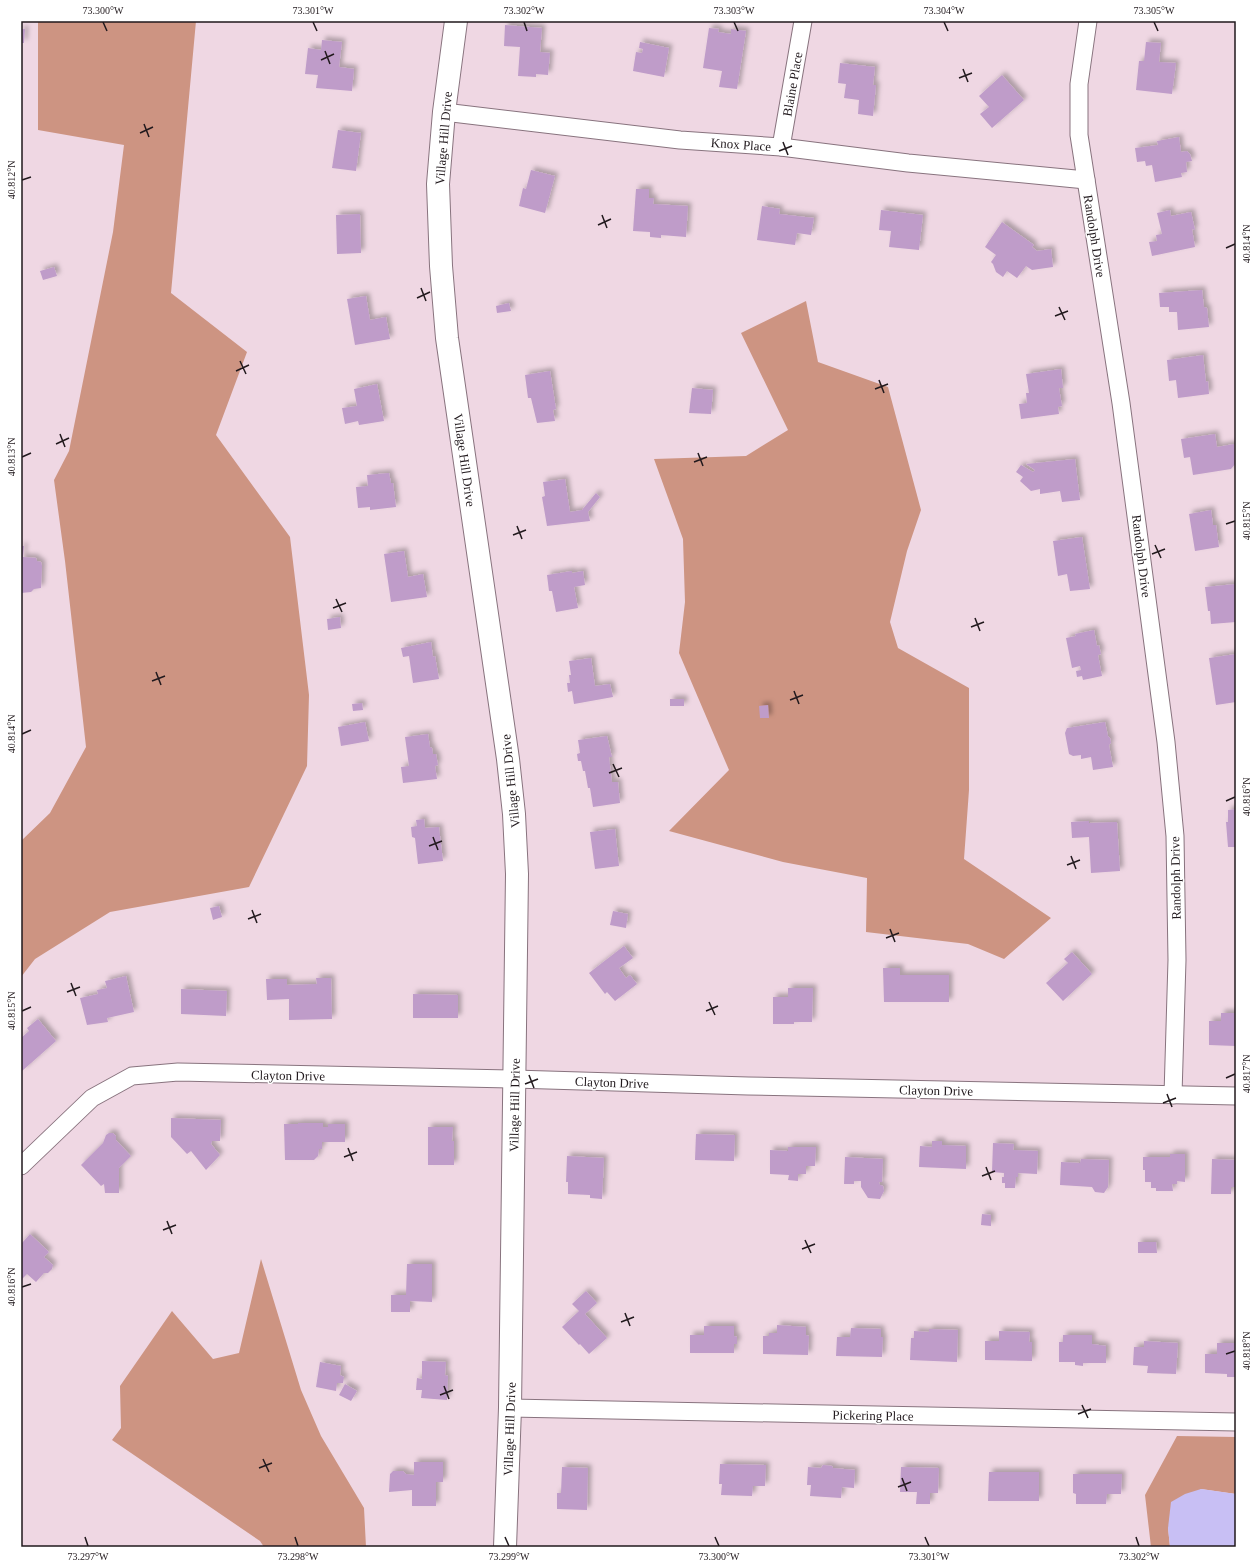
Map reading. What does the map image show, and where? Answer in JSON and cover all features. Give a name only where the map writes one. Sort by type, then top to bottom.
[{"type":"street","name":"Village Hill Drive","points":[[456,21],[444,112],[438,184],[441,266],[447,338],[508,758],[514,814],[517,874],[510,1408],[505,1547]]},
{"type":"street","name":"Blaine Place","points":[[781,147],[803,21]]},
{"type":"street","name":"Randolph Drive","points":[[1088,21],[1079,84],[1079,135],[1121,403],[1166,742],[1174,836],[1177,960],[1173,1095]]},
{"type":"street","name":"Knox Place","points":[[444,112],[680,140],[781,147],[908,163],[1086,180]]},
{"type":"street","name":"Clayton Drive","points":[[21,1166],[92,1098],[132,1076],[178,1072],[1236,1096]]},
{"type":"street","name":"Pickering Place","points":[[510,1408],[1236,1422]]},
{"type":"shaded area","points":[[38,21],[196,21],[171,293],[247,352],[216,435],[290,537],[309,695],[307,766],[249,887],[110,912],[35,959],[21,977],[21,841],[50,813],[86,747],[65,561],[54,480],[69,451],[113,232],[124,145],[38,130]]},
{"type":"shaded area","points":[[806,301],[818,362],[888,387],[921,510],[907,551],[890,622],[898,648],[969,688],[969,790],[964,859],[1051,918],[1004,959],[968,944],[866,932],[867,878],[783,862],[669,831],[729,770],[679,653],[685,602],[683,539],[654,459],[746,456],[788,430],[741,333]]},
{"type":"shaded area","points":[[261,1259],[301,1390],[321,1436],[364,1508],[366,1547],[264,1547],[260,1541],[112,1440],[121,1428],[120,1386],[172,1311],[213,1359],[239,1353]]},
{"type":"shaded area","points":[[1177,1436],[1236,1437],[1236,1494],[1201,1489],[1168,1528],[1170,1547],[1151,1547],[1145,1495]]},
{"type":"shaded area","points":[[1201,1489],[1236,1494],[1236,1547],[1170,1547],[1168,1528],[1171,1502],[1185,1494]]},
{"type":"building","points":[[505,25],[542,28],[540,52],[550,53],[548,75],[536,74],[536,77],[518,76],[520,47],[504,46]]},
{"type":"building","points":[[709,28],[719,29],[718,32],[731,34],[731,29],[746,31],[737,89],[719,87],[722,71],[703,68]]},
{"type":"building","points":[[21,29],[25,29],[24,43],[21,43]]},
{"type":"building","points":[[322,40],[342,42],[339,67],[354,69],[352,91],[316,88],[318,75],[305,74],[308,48],[321,50]]},
{"type":"building","points":[[640,42],[669,48],[664,77],[633,71],[636,52],[642,53],[643,49],[639,48]]},
{"type":"building","points":[[1146,42],[1161,43],[1159,62],[1176,63],[1172,94],[1136,90],[1139,61],[1144,61]]},
{"type":"building","points":[[840,63],[875,67],[873,85],[876,85],[873,116],[858,114],[859,100],[844,98],[846,84],[838,83]]},
{"type":"building","points":[[1002,75],[1024,100],[992,128],[980,114],[989,107],[979,96]]},
{"type":"building","points":[[338,130],[361,133],[356,171],[332,168]]},
{"type":"building","points":[[1179,137],[1181,152],[1187,151],[1190,154],[1192,161],[1186,162],[1187,172],[1181,173],[1182,177],[1155,182],[1152,165],[1146,166],[1145,161],[1137,162],[1135,148],[1158,145],[1157,141]]},
{"type":"building","points":[[531,170],[555,176],[545,213],[519,206],[523,188],[526,189]]},
{"type":"building","points":[[636,189],[649,189],[649,198],[654,198],[653,204],[688,206],[686,237],[661,235],[661,238],[650,237],[650,232],[633,231]]},
{"type":"building","points":[[762,206],[780,209],[779,214],[814,218],[811,235],[797,233],[795,245],[757,240]]},
{"type":"building","points":[[881,210],[923,215],[919,250],[889,247],[891,231],[879,230]]},
{"type":"building","points":[[1170,210],[1171,216],[1191,212],[1195,230],[1192,229],[1195,247],[1152,256],[1149,242],[1157,241],[1156,235],[1162,234],[1157,213]]},
{"type":"building","points":[[360,214],[361,253],[337,254],[336,215]]},
{"type":"building","points":[[1002,222],[1034,245],[1032,247],[1037,251],[1051,249],[1053,267],[1032,270],[1026,266],[1017,278],[1007,271],[1003,277],[996,272],[991,262],[996,255],[985,247]]},
{"type":"building","points":[[54,267],[57,276],[43,280],[40,271]]},
{"type":"building","points":[[1202,290],[1204,307],[1207,308],[1209,327],[1178,330],[1177,312],[1169,312],[1169,307],[1160,307],[1159,293]]},
{"type":"building","points":[[366,296],[370,320],[386,317],[390,339],[355,345],[347,299]]},
{"type":"building","points":[[509,303],[511,311],[497,313],[496,306]]},
{"type":"building","points":[[1203,355],[1209,394],[1178,398],[1176,380],[1169,381],[1167,360]]},
{"type":"building","points":[[1061,369],[1063,388],[1059,388],[1062,406],[1058,407],[1059,414],[1021,419],[1019,404],[1027,403],[1026,393],[1029,393],[1026,374]]},
{"type":"building","points":[[550,371],[556,409],[553,410],[555,421],[537,423],[531,398],[528,398],[525,375]]},
{"type":"building","points":[[377,384],[384,421],[359,425],[358,421],[345,424],[342,408],[357,406],[354,389]]},
{"type":"building","points":[[692,388],[713,390],[711,414],[689,413]]},
{"type":"building","points":[[1215,434],[1217,447],[1234,444],[1236,463],[1231,469],[1193,475],[1190,457],[1184,458],[1181,439]]},
{"type":"building","points":[[1075,459],[1080,500],[1062,502],[1060,491],[1040,494],[1040,489],[1031,491],[1020,481],[1023,477],[1016,472],[1021,465],[1033,472],[1035,470],[1026,464]]},
{"type":"building","points":[[389,473],[391,483],[393,483],[396,507],[370,510],[370,507],[358,508],[356,487],[368,486],[367,475]]},
{"type":"building","points":[[565,479],[570,512],[582,510],[596,493],[600,497],[588,512],[590,521],[547,526],[542,497],[545,496],[543,482]]},
{"type":"building","points":[[1211,510],[1213,525],[1216,525],[1219,547],[1195,551],[1189,514]]},
{"type":"building","points":[[1082,537],[1090,589],[1070,591],[1067,574],[1058,576],[1053,541]]},
{"type":"building","points":[[21,546],[24,546],[23,557],[36,558],[37,561],[41,562],[42,566],[41,588],[34,589],[31,592],[21,593]]},
{"type":"building","points":[[404,551],[408,577],[423,574],[427,597],[391,602],[384,554]]},
{"type":"building","points":[[572,571],[572,573],[583,571],[585,585],[574,587],[578,608],[556,612],[552,591],[549,591],[547,575]]},
{"type":"building","points":[[1236,584],[1236,622],[1211,624],[1205,587]]},
{"type":"building","points":[[340,617],[341,628],[328,630],[327,619]]},
{"type":"building","points":[[1094,630],[1097,646],[1099,645],[1101,654],[1098,655],[1102,676],[1083,680],[1082,676],[1077,677],[1076,671],[1081,670],[1080,666],[1072,668],[1066,638],[1076,636],[1075,634]]},
{"type":"building","points":[[431,642],[433,657],[435,656],[439,679],[413,683],[409,656],[403,657],[401,648]]},
{"type":"building","points":[[1236,654],[1236,702],[1216,705],[1209,658]]},
{"type":"building","points":[[591,658],[595,686],[610,684],[613,697],[574,704],[572,691],[568,692],[567,683],[570,683],[569,675],[571,675],[569,661]]},
{"type":"building","points":[[670,699],[684,699],[684,706],[670,706]]},
{"type":"building","points":[[362,703],[363,710],[353,711],[352,704]]},
{"type":"building","points":[[768,705],[769,718],[760,718],[759,706]]},
{"type":"building","points":[[365,722],[369,741],[341,746],[338,727]]},
{"type":"building","points":[[1105,722],[1111,743],[1109,745],[1113,767],[1093,770],[1091,757],[1081,759],[1081,755],[1073,756],[1069,754],[1065,733],[1067,728]]},
{"type":"building","points":[[428,734],[430,747],[432,748],[433,754],[436,754],[438,765],[435,766],[437,779],[403,783],[401,767],[409,766],[405,737]]},
{"type":"building","points":[[607,736],[612,757],[609,757],[612,782],[618,782],[620,803],[593,807],[585,771],[583,771],[581,761],[578,761],[577,754],[580,753],[578,740]]},
{"type":"building","points":[[1236,809],[1236,847],[1228,847],[1226,822],[1228,822],[1228,810]]},
{"type":"building","points":[[424,819],[425,828],[439,827],[443,861],[418,864],[415,838],[412,837],[411,827],[417,826],[416,820]]},
{"type":"building","points":[[1089,821],[1089,823],[1117,822],[1120,871],[1091,873],[1089,837],[1072,838],[1071,822]]},
{"type":"building","points":[[615,829],[619,866],[595,869],[590,832]]},
{"type":"building","points":[[219,906],[222,917],[213,920],[210,908]]},
{"type":"building","points":[[613,911],[628,914],[626,928],[610,925]]},
{"type":"building","points":[[624,946],[633,958],[619,968],[626,978],[630,975],[637,984],[615,1001],[607,992],[605,994],[589,973]]},
{"type":"building","points":[[1072,952],[1092,974],[1063,1001],[1046,983],[1068,963],[1064,959]]},
{"type":"building","points":[[883,968],[900,968],[900,975],[949,975],[949,1002],[884,1002]]},
{"type":"building","points":[[126,976],[134,1012],[107,1018],[108,1022],[87,1025],[80,998],[98,994],[97,990],[107,988],[105,981]]},
{"type":"building","points":[[316,978],[331,978],[332,1019],[289,1020],[289,999],[267,1000],[266,979],[287,979],[287,985],[317,984]]},
{"type":"building","points":[[788,988],[813,988],[812,1022],[773,1024],[773,997],[788,997]]},
{"type":"building","points":[[181,989],[227,991],[226,1016],[181,1014]]},
{"type":"building","points":[[413,994],[458,995],[458,1018],[413,1018]]},
{"type":"building","points":[[1221,1013],[1236,1013],[1236,1046],[1209,1045],[1209,1021],[1221,1021]]},
{"type":"building","points":[[38,1019],[56,1041],[22,1071],[21,1038],[29,1031],[27,1028]]},
{"type":"building","points":[[171,1118],[221,1120],[220,1141],[212,1141],[211,1144],[220,1155],[206,1170],[191,1151],[187,1154],[171,1137]]},
{"type":"building","points":[[323,1123],[323,1127],[328,1127],[328,1124],[345,1124],[345,1142],[322,1142],[322,1149],[319,1149],[318,1156],[314,1160],[285,1160],[284,1124]]},
{"type":"building","points":[[428,1127],[453,1127],[452,1141],[454,1141],[454,1165],[428,1165]]},
{"type":"building","points":[[113,1133],[116,1136],[116,1140],[131,1156],[119,1168],[119,1193],[105,1193],[104,1184],[101,1186],[81,1165],[103,1143],[106,1135]]},
{"type":"building","points":[[696,1134],[735,1135],[734,1161],[695,1160]]},
{"type":"building","points":[[932,1141],[942,1141],[942,1145],[966,1146],[966,1169],[919,1167],[920,1146],[932,1147]]},
{"type":"building","points":[[993,1143],[1014,1144],[1013,1150],[1038,1151],[1037,1174],[1018,1173],[1015,1188],[1005,1188],[1005,1183],[1002,1183],[1004,1173],[992,1172]]},
{"type":"building","points":[[788,1147],[816,1147],[815,1166],[806,1166],[806,1174],[798,1174],[798,1181],[788,1180],[789,1175],[770,1174],[770,1150],[788,1151]]},
{"type":"building","points":[[1170,1154],[1185,1154],[1185,1182],[1177,1181],[1177,1184],[1172,1184],[1173,1191],[1156,1191],[1156,1188],[1151,1188],[1151,1182],[1145,1182],[1143,1157],[1170,1157]]},
{"type":"building","points":[[567,1156],[604,1158],[602,1199],[590,1198],[590,1195],[568,1194],[568,1182],[566,1182]]},
{"type":"building","points":[[845,1157],[883,1159],[882,1182],[879,1182],[880,1185],[883,1186],[884,1191],[880,1199],[868,1198],[861,1187],[861,1181],[854,1181],[854,1184],[844,1184]]},
{"type":"building","points":[[1081,1159],[1109,1160],[1108,1187],[1104,1193],[1095,1192],[1092,1187],[1060,1185],[1061,1162],[1080,1163]]},
{"type":"building","points":[[1212,1159],[1236,1160],[1236,1187],[1231,1187],[1231,1194],[1211,1194]]},
{"type":"building","points":[[982,1214],[991,1215],[991,1226],[981,1225]]},
{"type":"building","points":[[30,1234],[49,1252],[44,1257],[53,1265],[52,1269],[48,1273],[44,1273],[36,1282],[27,1274],[21,1280],[21,1242],[22,1243]]},
{"type":"building","points":[[1138,1242],[1156,1242],[1157,1253],[1138,1253]]},
{"type":"building","points":[[407,1264],[432,1264],[432,1302],[410,1301],[410,1312],[391,1312],[391,1295],[406,1295]]},
{"type":"building","points":[[586,1291],[597,1303],[585,1314],[607,1338],[589,1354],[562,1327],[579,1311],[572,1304]]},
{"type":"building","points":[[777,1325],[806,1327],[806,1335],[809,1336],[808,1355],[763,1354],[763,1336],[769,1336],[769,1333],[777,1333]]},
{"type":"building","points":[[704,1326],[734,1326],[734,1336],[737,1337],[737,1344],[734,1344],[734,1353],[690,1353],[690,1335],[704,1335]]},
{"type":"building","points":[[851,1328],[881,1329],[881,1337],[883,1337],[882,1357],[836,1356],[837,1337],[850,1337]]},
{"type":"building","points":[[929,1329],[958,1330],[957,1362],[910,1360],[911,1338],[914,1338],[914,1331],[929,1332]]},
{"type":"building","points":[[999,1331],[1030,1332],[1029,1342],[1032,1342],[1032,1361],[985,1360],[985,1341],[999,1341]]},
{"type":"building","points":[[1063,1335],[1092,1335],[1092,1344],[1106,1346],[1106,1363],[1083,1363],[1083,1366],[1075,1365],[1075,1362],[1059,1362],[1059,1342],[1063,1342]]},
{"type":"building","points":[[1144,1341],[1178,1343],[1176,1374],[1147,1373],[1148,1366],[1133,1365],[1134,1347],[1144,1347]]},
{"type":"building","points":[[1217,1343],[1236,1343],[1236,1377],[1227,1377],[1227,1374],[1205,1373],[1205,1354],[1217,1354]]},
{"type":"building","points":[[422,1361],[446,1362],[445,1375],[448,1376],[447,1400],[421,1398],[422,1390],[416,1390],[417,1378],[422,1379]]},
{"type":"building","points":[[320,1362],[341,1366],[340,1375],[344,1377],[343,1383],[337,1383],[336,1391],[316,1387]]},
{"type":"building","points":[[345,1384],[357,1391],[351,1401],[339,1395]]},
{"type":"building","points":[[414,1462],[443,1462],[443,1482],[436,1482],[436,1506],[412,1506],[412,1490],[389,1492],[390,1474],[393,1471],[403,1471],[406,1474],[414,1475]]},
{"type":"building","points":[[720,1464],[766,1465],[765,1486],[753,1486],[752,1496],[721,1495],[722,1484],[719,1484]]},
{"type":"building","points":[[823,1465],[832,1466],[833,1468],[855,1470],[854,1488],[842,1487],[841,1498],[810,1496],[811,1485],[807,1485],[808,1467],[821,1468]]},
{"type":"building","points":[[562,1467],[588,1468],[587,1510],[557,1509],[557,1493],[561,1493]]},
{"type":"building","points":[[901,1467],[939,1468],[938,1493],[930,1493],[930,1504],[916,1504],[917,1492],[900,1492]]},
{"type":"building","points":[[989,1472],[1039,1472],[1039,1501],[988,1501]]},
{"type":"building","points":[[1073,1474],[1122,1474],[1121,1494],[1107,1494],[1106,1504],[1076,1504],[1076,1494],[1073,1493]]}]
